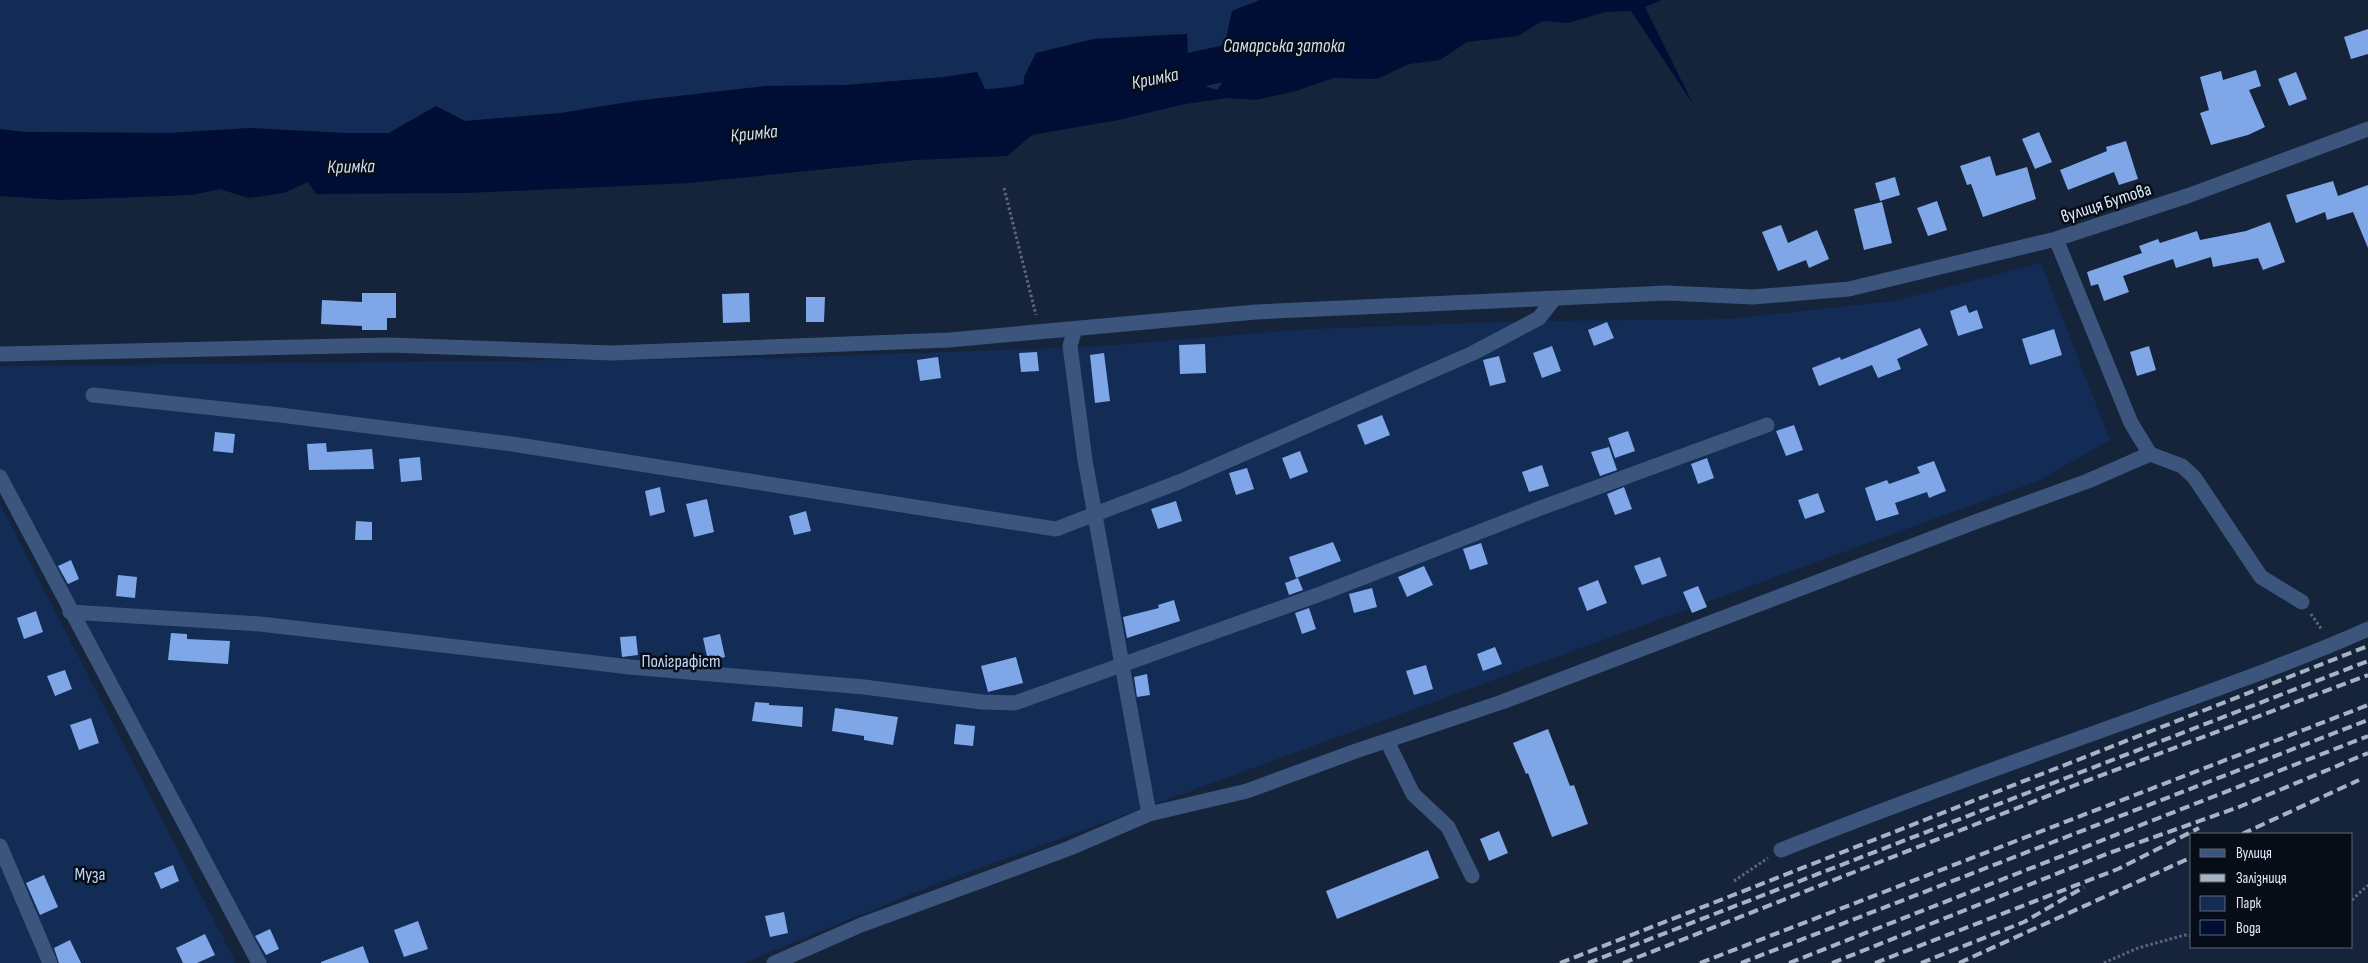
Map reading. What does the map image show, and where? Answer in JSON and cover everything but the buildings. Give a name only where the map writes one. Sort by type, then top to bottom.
[{"type":"street","name":"вулиця Бутова","points":[[0,354],[388,345],[612,354],[949,340],[1256,312],[1667,293],[1753,297],[1849,289],[2056,239],[2190,195],[2368,129]]},
{"type":"street","points":[[2056,239],[2131,423],[2150,454],[2182,466],[2194,477],[2262,577],[2302,602]]},
{"type":"street","points":[[93,395],[280,415],[512,444],[1056,529],[1179,482],[1473,353],[1539,318],[1554,299]]},
{"type":"street","points":[[1075,329],[1070,346],[1095,514],[1149,814]]},
{"type":"street","points":[[70,612],[260,624],[630,667],[864,687],[982,702],[1015,703],[1323,593],[1538,509],[1766,425]]},
{"type":"street","points":[[774,963],[861,925],[1070,848],[1149,814],[1247,791],[1502,702],[1975,522],[2088,481],[2150,454]]},
{"type":"street","points":[[0,477],[70,612],[259,963]]},
{"type":"street","points":[[1781,850],[1880,811],[2333,645],[2368,629]]},
{"type":"street","points":[[1387,741],[1413,794],[1448,827],[1472,876]]},
{"type":"street","points":[[0,846],[50,963]]},
{"type":"path","points":[[1004,188],[1041,332]]},
{"type":"path","points":[[2302,602],[2333,645]]},
{"type":"path","points":[[1734,881],[1781,850]]},
{"type":"path","points":[[2353,899],[2368,885]]},
{"type":"path","points":[[2104,963],[2138,948],[2190,936]]},
{"type":"green space","points":[[0,0],[1260,0],[1232,11],[1238,59],[1217,90],[1189,81],[1176,34],[1094,39],[1036,53],[1024,77],[1022,122],[1000,122],[977,72],[944,77],[846,85],[765,86],[635,101],[561,113],[465,121],[436,106],[389,133],[344,133],[250,128],[170,133],[24,132],[0,129]]},
{"type":"green space","name":"Поліграфіст","points":[[2041,263],[2110,440],[2038,481],[936,884],[744,963],[260,963],[0,472],[0,366],[774,358],[1088,347],[1310,329],[1529,321],[1730,319],[1894,301]]},
{"type":"green space","name":"Муза","points":[[0,504],[236,963],[0,963]]},
{"type":"water","name":"Самарська затока","points":[[1260,0],[1662,0],[1645,7],[1693,104],[1631,11],[1605,12],[1568,23],[1542,21],[1518,36],[1467,42],[1440,60],[1409,64],[1377,79],[1334,78],[1296,91],[1256,100],[1228,98],[1185,104],[1118,120],[1032,135],[1007,156],[916,160],[689,183],[467,193],[316,194],[308,182],[284,193],[248,198],[220,189],[192,195],[60,200],[0,196],[0,129],[24,132],[170,133],[250,128],[344,133],[389,133],[436,106],[465,121],[561,113],[635,101],[766,86],[846,85],[944,77],[977,72],[1000,121],[1022,122],[1024,77],[1036,53],[1094,39],[1187,34],[1189,81],[1217,90],[1238,60],[1225,44],[1232,11]]},
{"type":"waterway","name":"Кримка","points":[[1141,82],[1284,50]]},
{"type":"waterway","name":"Кримка","points":[[944,112],[1011,105],[1071,94]]},
{"type":"railway","points":[[1560,963],[2368,646]]},
{"type":"railway","points":[[1588,963],[2368,661]]},
{"type":"railway","points":[[1623,963],[2073,786],[2368,675]]},
{"type":"railway","points":[[1700,963],[2368,705]]},
{"type":"railway","points":[[1741,963],[2368,720]]},
{"type":"railway","points":[[1789,963],[2368,736]]},
{"type":"railway","points":[[1832,963],[2109,853],[2239,807],[2368,753]]},
{"type":"railway","points":[[2244,833],[2359,780]]},
{"type":"railway","points":[[1875,963],[2118,869],[2199,828]]},
{"type":"railway","points":[[1959,963],[2190,858]]},
{"type":"railway","points":[[1921,963],[2024,922],[2084,887]]}]
